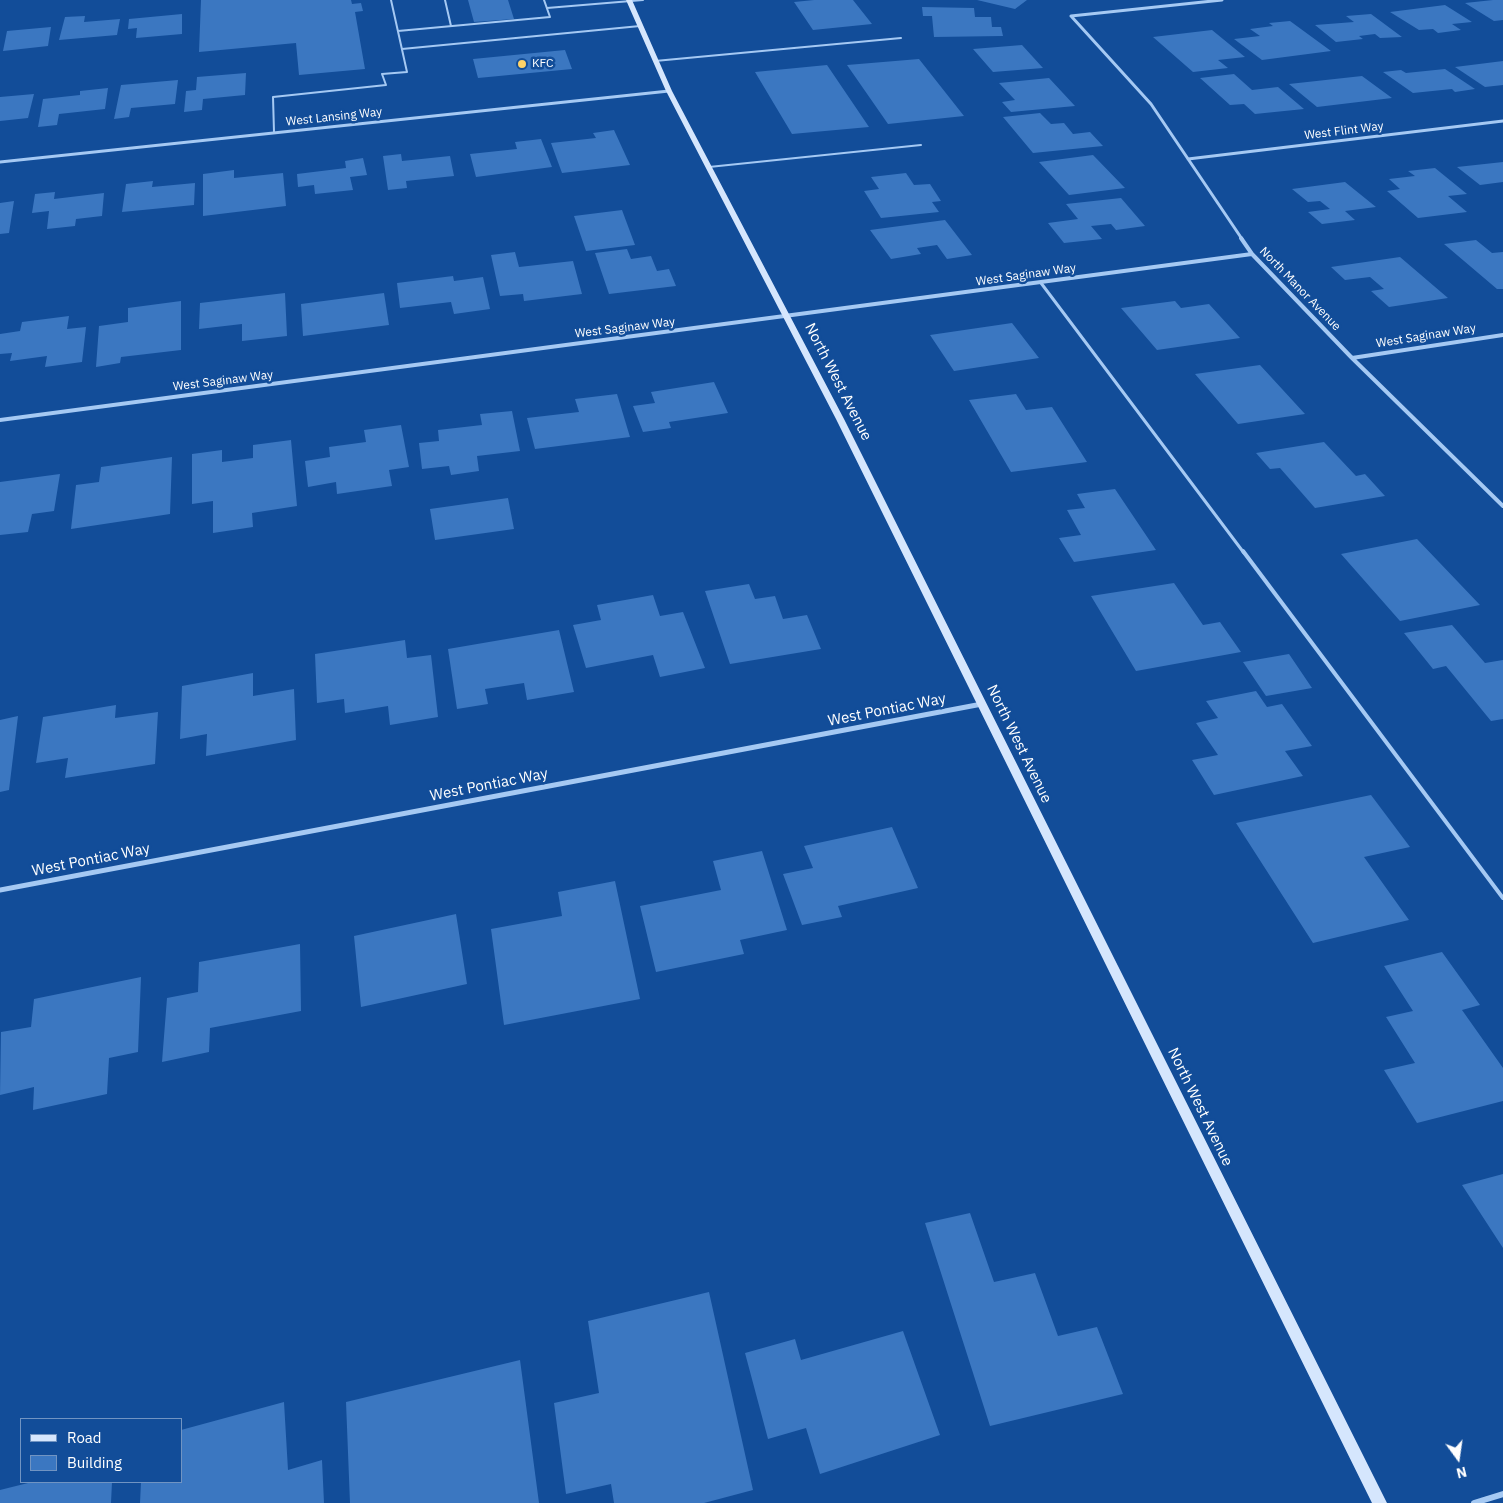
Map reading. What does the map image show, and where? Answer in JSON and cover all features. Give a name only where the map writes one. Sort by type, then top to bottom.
[{"type":"main road","name":"North West Avenue","points":[[629,1],[669,91],[788,317],[983,704],[1380,1503]]},
{"type":"street","name":"North Manor Avenue","points":[[1222,0],[1071,16],[1151,104],[1252,254],[1352,358],[1503,506]]},
{"type":"street","name":"West Lansing Way","points":[[0,162],[669,91]]},
{"type":"street","name":"West Flint Way","points":[[1188,159],[1503,121]]},
{"type":"street","name":"West Saginaw Way","points":[[0,420],[1252,254]]},
{"type":"street","name":"West Saginaw Way","points":[[1352,358],[1503,335]]},
{"type":"street","name":"West Pontiac Way","points":[[0,890],[983,704]]},
{"type":"street","points":[[1474,1503],[1503,1494]]},
{"type":"lane","points":[[274,132],[273,97],[386,85],[382,74],[407,72],[391,0]]},
{"type":"lane","points":[[445,0],[452,26]]},
{"type":"lane","points":[[398,31],[550,17],[544,0]]},
{"type":"lane","points":[[547,8],[643,0]]},
{"type":"lane","points":[[402,49],[640,26]]},
{"type":"lane","points":[[655,61],[901,38]]},
{"type":"lane","points":[[709,168],[921,145]]},
{"type":"lane","points":[[1041,283],[1503,898]]},
{"type":"building","points":[[201,0],[351,0],[352,4],[361,3],[363,11],[355,12],[365,69],[299,75],[296,43],[199,52]]},
{"type":"building","points":[[468,0],[508,0],[514,19],[474,22]]},
{"type":"building","points":[[853,0],[872,24],[813,30],[794,2]]},
{"type":"building","points":[[977,0],[1027,0],[1015,9]]},
{"type":"building","points":[[1503,0],[1503,20],[1494,21],[1465,3]]},
{"type":"building","points":[[1445,5],[1472,22],[1452,24],[1461,30],[1438,33],[1433,29],[1419,30],[1390,12]]},
{"type":"building","points":[[922,7],[974,8],[975,17],[991,17],[992,27],[1001,27],[1003,36],[934,37],[932,16],[923,16]]},
{"type":"building","points":[[182,14],[182,34],[136,38],[137,28],[128,29],[129,19]]},
{"type":"building","points":[[1371,14],[1402,37],[1380,38],[1375,34],[1359,36],[1363,39],[1336,42],[1315,25],[1354,22],[1346,16]]},
{"type":"building","points":[[85,16],[84,22],[120,19],[117,35],[59,40],[65,17]]},
{"type":"building","points":[[1290,21],[1331,51],[1262,60],[1234,39],[1260,36],[1250,29],[1273,26],[1269,23]]},
{"type":"building","points":[[51,27],[48,46],[3,51],[7,31]]},
{"type":"building","points":[[1212,30],[1245,57],[1218,60],[1228,68],[1193,72],[1153,37]]},
{"type":"building","points":[[1022,45],[1043,68],[993,72],[973,49]]},
{"type":"building","name":"KFC","points":[[565,50],[572,69],[478,78],[473,59]]},
{"type":"building","points":[[919,59],[964,116],[888,124],[847,65]]},
{"type":"building","points":[[1503,61],[1503,85],[1485,87],[1455,67]]},
{"type":"building","points":[[827,65],[869,127],[792,134],[755,72]]},
{"type":"building","points":[[1445,69],[1475,89],[1455,92],[1452,89],[1413,93],[1383,72],[1401,70],[1406,73]]},
{"type":"building","points":[[246,73],[245,95],[203,99],[202,110],[184,112],[186,91],[196,90],[197,77]]},
{"type":"building","points":[[1234,74],[1252,90],[1278,87],[1304,109],[1255,114],[1244,104],[1230,105],[1200,78]]},
{"type":"building","points":[[1362,76],[1392,98],[1317,107],[1289,84]]},
{"type":"building","points":[[1049,78],[1075,106],[1011,112],[1002,102],[1015,100],[999,83]]},
{"type":"building","points":[[178,80],[175,104],[131,108],[129,117],[114,119],[121,85]]},
{"type":"building","points":[[108,88],[105,109],[59,114],[57,125],[38,127],[43,99],[80,95],[80,91]]},
{"type":"building","points":[[34,94],[28,118],[0,121],[0,97]]},
{"type":"building","points":[[1040,113],[1051,124],[1064,123],[1073,134],[1090,132],[1103,146],[1033,153],[1003,117]]},
{"type":"building","points":[[614,130],[630,165],[562,173],[551,143],[596,138],[593,133]]},
{"type":"building","points":[[541,139],[552,167],[476,177],[470,154],[517,149],[515,142]]},
{"type":"building","points":[[401,154],[402,161],[450,156],[454,176],[406,181],[407,188],[388,190],[383,156]]},
{"type":"building","points":[[1093,155],[1125,188],[1069,195],[1039,162]]},
{"type":"building","points":[[363,158],[367,175],[350,177],[353,190],[315,194],[314,185],[298,187],[297,174],[346,168],[345,161]]},
{"type":"building","points":[[1503,162],[1503,182],[1480,185],[1457,167]]},
{"type":"building","points":[[1435,168],[1467,194],[1448,196],[1467,212],[1418,218],[1387,191],[1400,189],[1389,179],[1415,176],[1408,171]]},
{"type":"building","points":[[234,170],[234,178],[283,173],[286,206],[203,216],[203,174]]},
{"type":"building","points":[[906,173],[914,185],[930,184],[941,201],[932,202],[939,212],[881,218],[864,191],[879,189],[871,177]]},
{"type":"building","points":[[153,181],[152,187],[195,183],[194,205],[122,212],[126,184]]},
{"type":"building","points":[[1345,182],[1376,207],[1345,211],[1355,220],[1322,224],[1308,212],[1330,209],[1320,201],[1308,202],[1292,189]]},
{"type":"building","points":[[55,192],[54,199],[104,193],[102,216],[76,219],[75,226],[47,229],[49,211],[32,213],[35,194]]},
{"type":"building","points":[[1121,198],[1145,226],[1116,230],[1111,224],[1091,226],[1102,239],[1064,243],[1048,223],[1078,219],[1066,204]]},
{"type":"building","points":[[14,201],[9,233],[0,234],[0,203]]},
{"type":"building","points":[[622,210],[635,245],[586,251],[574,216]]},
{"type":"building","points":[[945,220],[972,255],[947,259],[937,245],[917,248],[921,254],[891,259],[870,230]]},
{"type":"building","points":[[1476,240],[1492,253],[1503,252],[1503,289],[1497,289],[1444,244]]},
{"type":"building","points":[[627,249],[631,259],[651,256],[657,271],[669,269],[676,286],[609,294],[595,253]]},
{"type":"building","points":[[515,252],[519,267],[573,261],[582,294],[524,301],[523,294],[500,296],[491,255]]},
{"type":"building","points":[[1400,257],[1448,298],[1389,307],[1371,291],[1384,289],[1370,277],[1345,280],[1331,267]]},
{"type":"building","points":[[453,276],[454,281],[483,277],[490,309],[454,314],[451,302],[400,308],[397,283]]},
{"type":"building","points":[[285,293],[287,336],[242,341],[242,324],[199,329],[200,303]]},
{"type":"building","points":[[384,293],[389,325],[303,336],[301,304]]},
{"type":"building","points":[[181,301],[181,350],[121,357],[120,363],[96,367],[99,326],[128,322],[128,308]]},
{"type":"building","points":[[1175,301],[1181,308],[1209,304],[1240,338],[1157,350],[1121,308]]},
{"type":"building","points":[[69,316],[67,329],[86,327],[82,362],[45,367],[47,356],[10,361],[12,353],[0,354],[0,334],[20,331],[22,322]]},
{"type":"building","points":[[1012,323],[1039,358],[954,371],[930,335]]},
{"type":"building","points":[[1260,365],[1305,414],[1238,424],[1195,374]]},
{"type":"building","points":[[714,382],[728,413],[669,422],[671,428],[643,432],[633,406],[655,403],[651,392]]},
{"type":"building","points":[[617,394],[630,437],[535,449],[527,418],[579,412],[575,399]]},
{"type":"building","points":[[1016,394],[1026,410],[1052,407],[1087,462],[1011,472],[969,400]]},
{"type":"building","points":[[512,411],[520,451],[477,456],[479,471],[451,475],[449,466],[422,469],[419,443],[439,441],[438,430],[482,425],[480,414]]},
{"type":"building","points":[[401,425],[409,467],[389,470],[392,486],[337,494],[336,482],[308,487],[305,461],[330,457],[329,447],[366,442],[364,430]]},
{"type":"building","points":[[291,440],[297,506],[252,513],[253,527],[213,533],[213,501],[192,504],[192,454],[222,450],[222,462],[253,458],[253,445]]},
{"type":"building","points":[[1324,442],[1356,476],[1365,474],[1385,496],[1315,508],[1280,468],[1270,469],[1256,453]]},
{"type":"building","points":[[172,457],[170,514],[71,529],[76,485],[99,482],[101,467]]},
{"type":"building","points":[[60,474],[54,511],[32,514],[28,532],[0,535],[0,482]]},
{"type":"building","points":[[1115,489],[1156,550],[1074,562],[1059,538],[1081,535],[1067,510],[1085,508],[1077,494]]},
{"type":"building","points":[[508,498],[514,529],[435,540],[430,509]]},
{"type":"building","points":[[1417,539],[1480,605],[1400,621],[1341,554]]},
{"type":"building","points":[[1174,583],[1203,625],[1220,622],[1241,652],[1136,671],[1091,596]]},
{"type":"building","points":[[749,584],[755,599],[775,596],[783,619],[807,615],[821,649],[730,664],[705,591]]},
{"type":"building","points":[[653,595],[660,616],[683,612],[705,668],[660,677],[653,655],[586,668],[573,625],[601,620],[597,605]]},
{"type":"building","points":[[1452,625],[1485,663],[1503,660],[1503,719],[1491,721],[1446,666],[1433,669],[1404,633]]},
{"type":"building","points":[[559,630],[574,692],[527,700],[524,683],[485,689],[488,704],[457,709],[448,649]]},
{"type":"building","points":[[405,640],[407,658],[431,655],[438,717],[390,725],[388,706],[345,713],[344,699],[317,703],[315,654]]},
{"type":"building","points":[[1289,654],[1312,688],[1266,696],[1243,662]]},
{"type":"building","points":[[253,673],[253,696],[294,689],[296,740],[206,756],[207,734],[180,739],[182,686]]},
{"type":"building","points":[[1256,691],[1267,707],[1282,704],[1312,746],[1285,751],[1303,776],[1214,795],[1192,760],[1218,755],[1196,723],[1218,718],[1206,701]]},
{"type":"building","points":[[116,705],[115,718],[158,712],[155,764],[65,778],[68,758],[36,763],[43,717]]},
{"type":"building","points":[[18,716],[9,790],[0,792],[0,720]]},
{"type":"building","points":[[1371,795],[1410,847],[1364,857],[1409,920],[1313,943],[1236,823]]},
{"type":"building","points":[[892,827],[918,888],[838,906],[842,917],[802,925],[783,874],[813,868],[804,846]]},
{"type":"building","points":[[762,851],[787,930],[740,940],[744,954],[656,972],[640,906],[721,890],[713,861]]},
{"type":"building","points":[[615,881],[640,999],[504,1025],[491,929],[562,916],[558,892]]},
{"type":"building","points":[[456,914],[467,984],[361,1007],[354,936]]},
{"type":"building","points":[[300,944],[301,1011],[210,1028],[209,1052],[162,1062],[167,998],[198,992],[199,962]]},
{"type":"building","points":[[1442,952],[1480,1005],[1462,1010],[1503,1068],[1503,1101],[1417,1123],[1384,1070],[1415,1063],[1386,1017],[1413,1011],[1384,966]]},
{"type":"building","points":[[141,977],[138,1052],[109,1058],[107,1094],[33,1110],[34,1087],[0,1095],[1,1032],[31,1027],[34,999]]},
{"type":"building","points":[[1503,1174],[1503,1248],[1462,1185]]},
{"type":"building","points":[[970,1213],[994,1282],[1035,1273],[1058,1336],[1097,1327],[1123,1394],[990,1426],[925,1223]]},
{"type":"building","points":[[709,1292],[753,1490],[704,1503],[614,1503],[611,1484],[566,1494],[554,1403],[599,1393],[588,1321]]},
{"type":"building","points":[[903,1331],[940,1435],[820,1474],[806,1428],[768,1439],[745,1353],[795,1339],[801,1360]]},
{"type":"building","points":[[520,1360],[539,1503],[350,1503],[346,1402]]},
{"type":"building","points":[[284,1402],[288,1470],[322,1460],[324,1503],[140,1503],[141,1483],[182,1483],[182,1430]]},
{"type":"building","points":[[28,1483],[112,1483],[111,1503],[0,1503],[0,1490]]},
{"type":"place","name":"KFC","points":[[522,64]]}]
